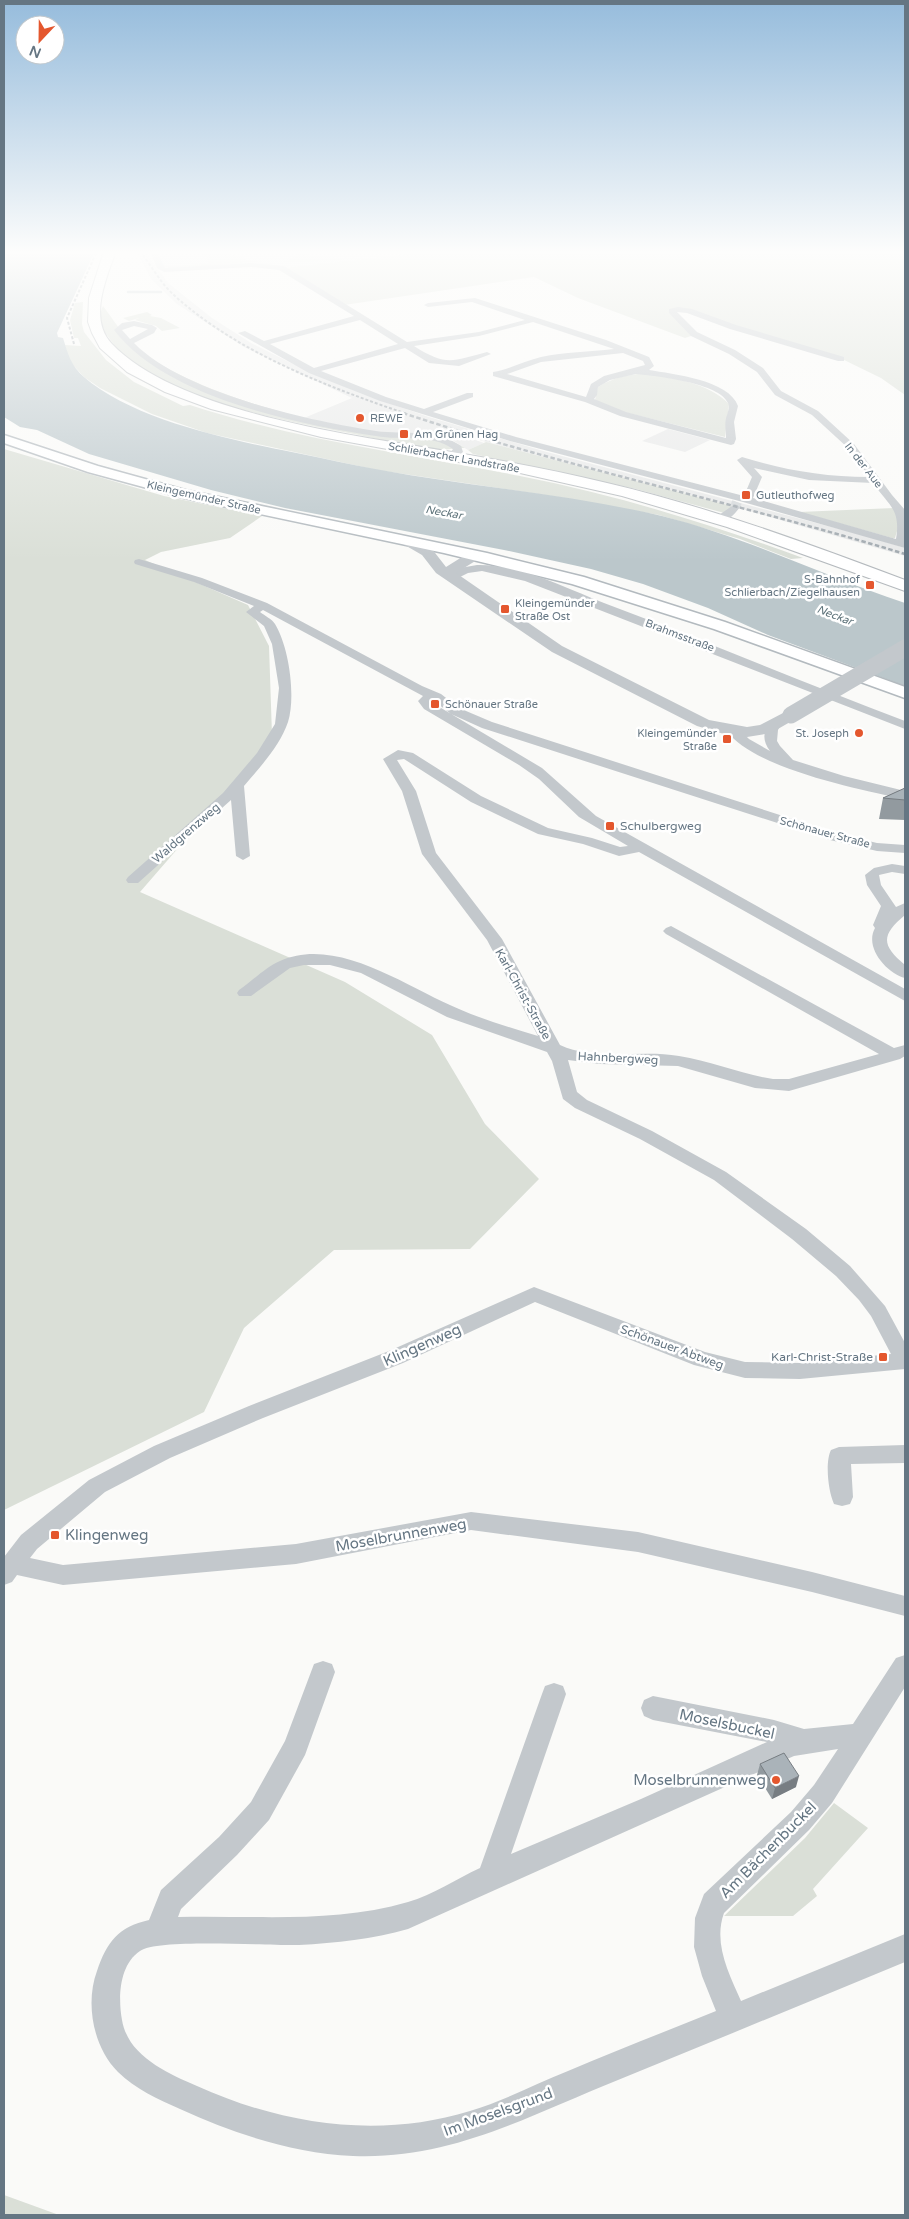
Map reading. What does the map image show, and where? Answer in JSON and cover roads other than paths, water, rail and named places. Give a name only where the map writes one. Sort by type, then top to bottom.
[{"type":"main road","name":"Schlierbacher Landstraße","points":[[115,355],[125,364],[141,374],[191,397],[242,413],[339,435],[588,483],[720,519],[905,586]]},
{"type":"main road","name":"Kleingemünder Straße","points":[[4,439],[95,470],[184,493],[469,554],[575,579],[673,609],[905,693]]},
{"type":"street","points":[[143,355],[163,368],[214,392],[308,420],[378,434],[442,439],[458,448],[458,452],[453,456]]},
{"type":"street","points":[[282,355],[312,371],[367,394],[424,412],[513,439],[903,545]]},
{"type":"street","points":[[312,371],[371,355]]},
{"type":"street","points":[[424,355],[436,361],[459,363],[485,355]]},
{"type":"street","points":[[590,355],[553,358],[516,368],[498,378],[514,379],[588,400],[623,414],[731,442]]},
{"type":"street","points":[[588,400],[592,395],[594,386],[607,378],[636,372],[650,366],[646,359],[636,355]]},
{"type":"street","name":"In der Aue","points":[[735,355],[763,372],[778,393],[815,413],[851,446],[901,513],[904,524],[903,545]]},
{"type":"street","name":"In der Aue","points":[[823,355],[841,360]]},
{"type":"street","points":[[636,372],[672,376],[712,388],[729,397],[733,403],[730,418],[731,442],[743,461],[757,477],[754,486],[729,514],[720,519]]},
{"type":"street","points":[[424,412],[470,395]]},
{"type":"street","points":[[743,461],[812,479],[877,480]]},
{"type":"street","name":"Kleingemünder Straße","points":[[408,541],[427,552],[437,563],[438,568],[449,576],[557,648],[696,719],[740,732],[740,740],[754,750],[823,774],[905,795]]},
{"type":"street","points":[[437,563],[449,556],[469,554]]},
{"type":"street","points":[[449,576],[453,568],[469,554]]},
{"type":"street","name":"Schönauer Straße","points":[[139,562],[198,580],[263,605],[431,696],[437,697],[450,708],[477,721],[571,754],[835,837],[877,847],[905,849]]},
{"type":"street","name":"Brahmsstraße","points":[[449,576],[464,570],[485,568],[550,587],[689,638],[905,725]]},
{"type":"street","name":"Waldgrenzweg","points":[[133,880],[222,801],[263,755],[280,724],[284,711],[285,688],[276,638],[269,624],[252,612],[263,605]]},
{"type":"street","points":[[740,732],[765,729],[775,724],[905,648]]},
{"type":"street","points":[[431,696],[424,701],[428,706],[535,769],[552,782],[582,813],[905,996]]},
{"type":"street","name":"Kleingemünder Straße","points":[[775,724],[769,733],[769,740],[772,746],[788,762]]},
{"type":"street","name":"Karl-Christ-Straße","points":[[641,847],[619,852],[580,840],[543,832],[476,799],[408,756],[398,754],[390,759],[409,791],[432,858],[494,939],[560,1061],[566,1089],[575,1100],[654,1139],[720,1176],[799,1234],[843,1271],[873,1304],[905,1361]]},
{"type":"street","name":"Waldgrenzweg","points":[[237,784],[243,856]]},
{"type":"street","points":[[905,870],[892,868],[875,873],[874,885],[890,906],[881,923],[883,927],[879,940],[880,949],[905,974]]},
{"type":"street","points":[[883,927],[905,907]]},
{"type":"street","name":"Hahnbergweg","points":[[671,931],[900,1052]]},
{"type":"street","name":"Hahnbergweg","points":[[245,993],[271,973],[288,963],[313,959],[341,962],[380,976],[461,1016],[540,1043],[565,1054],[586,1057],[678,1061],[754,1082],[781,1085],[868,1064],[900,1052]]},
{"type":"street","name":"Schönauer Abtweg","points":[[534,1294],[659,1344],[709,1362],[738,1369],[769,1372],[800,1371],[905,1361]]},
{"type":"street","name":"Klingenweg","points":[[8,1569],[29,1542],[97,1486],[162,1452],[256,1412],[396,1357],[534,1294]]},
{"type":"street","points":[[842,1498],[839,1456],[905,1454]]},
{"type":"street","name":"Moselbrunnenweg","points":[[8,1569],[63,1575],[296,1554],[471,1521],[638,1542],[812,1582],[905,1606]]},
{"type":"street","name":"Am Bächenbuckel","points":[[734,2018],[714,1972],[707,1946],[706,1930],[709,1913],[723,1895],[800,1821],[823,1794],[905,1666]]},
{"type":"street","points":[[158,1932],[171,1900],[228,1846],[260,1811],[296,1747],[323,1672]]},
{"type":"street","points":[[490,1876],[554,1694]]},
{"type":"street","name":"Moselsbuckel","points":[[653,1708],[774,1732],[790,1745]]},
{"type":"street","name":"Im Moselsgrund","points":[[734,2018],[497,2116],[454,2131],[381,2141],[342,2142],[300,2136],[254,2125],[210,2108],[152,2078],[133,2066],[120,2051],[112,2039],[106,2015],[108,1978],[113,1965],[129,1942],[146,1934],[158,1932],[268,1932],[342,1928],[416,1913],[490,1876],[790,1745],[824,1737],[860,1736]]},
{"type":"street","points":[[734,2018],[905,1948]]},
{"type":"water","name":"Neckar","points":[[4,355],[69,355],[76,369],[84,377],[126,404],[151,415],[205,432],[258,445],[392,472],[575,499],[662,516],[693,525],[905,603],[905,686],[768,635],[708,608],[643,584],[591,569],[504,550],[285,508],[211,490],[89,454],[37,430],[20,427],[4,417]]},
{"type":"tunnel","points":[[735,507],[737,502]]},
{"type":"railway","points":[[262,355],[315,380],[407,414]]},
{"type":"railway","points":[[403,413],[528,451],[780,518],[905,554]]},
{"type":"place","name":"REWE","points":[[360,418]]},
{"type":"place","name":"Am Grünen Hag","points":[[404,434]]},
{"type":"place","name":"Gutleuthofweg","points":[[746,495]]},
{"type":"place","name":"S-Bahnhof Schlierbach/Ziegelhausen","points":[[870,585]]},
{"type":"place","name":"Kleingemünder Straße Ost","points":[[505,609]]},
{"type":"place","name":"Schönauer Straße","points":[[435,704]]},
{"type":"place","name":"St. Joseph","points":[[859,733]]},
{"type":"place","name":"Kleingemünder Straße","points":[[727,739]]},
{"type":"place","name":"Schulbergweg","points":[[610,826]]},
{"type":"place","name":"Karl-Christ-Straße","points":[[883,1357]]},
{"type":"place","name":"Klingenweg","points":[[55,1535]]},
{"type":"place","name":"Moselbrunnenweg","points":[[776,1780]]}]
